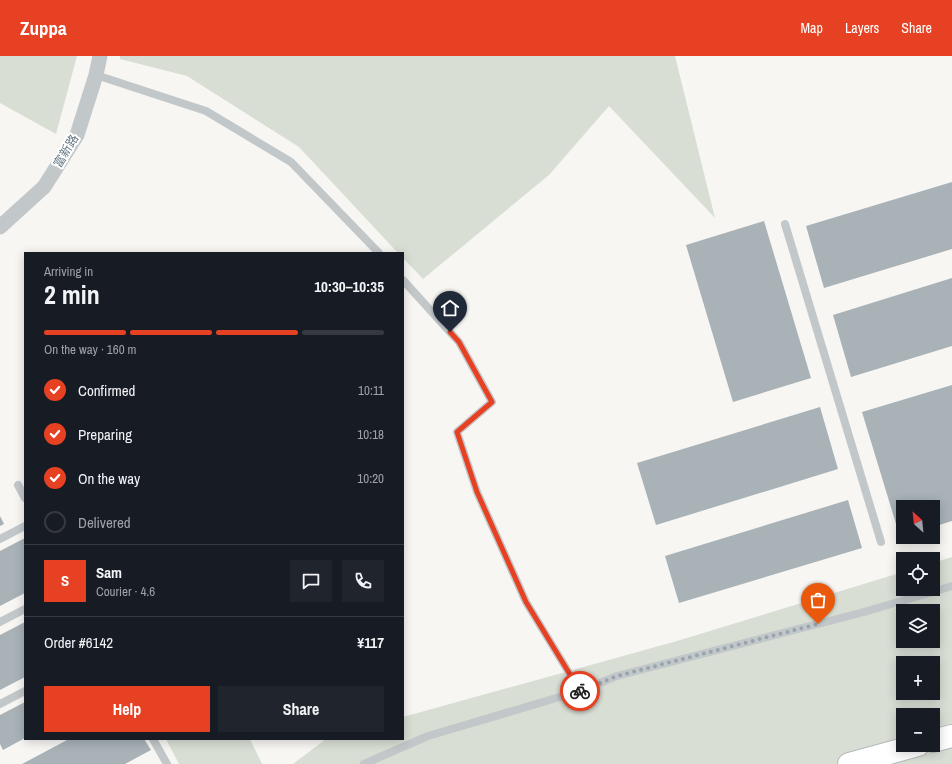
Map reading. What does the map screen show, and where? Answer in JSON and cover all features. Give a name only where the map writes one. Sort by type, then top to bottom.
[{"type":"highway","points":[[940,739],[952,736]]},
{"type":"highway","points":[[850,764],[896,751]]},
{"type":"street","name":"富新路","points":[[0,227],[44,187],[77,135],[96,76],[100,56]]},
{"type":"lane","points":[[96,76],[206,110],[291,162],[378,252]]},
{"type":"lane","points":[[785,224],[881,542]]},
{"type":"lane","points":[[404,281],[459,342],[492,402],[457,432],[477,492],[526,602],[580,691]]},
{"type":"lane","points":[[18,485],[24,496]]},
{"type":"lane","points":[[0,539],[24,527]]},
{"type":"lane","points":[[364,764],[428,736],[580,691],[617,676],[864,612],[952,586]]},
{"type":"lane","points":[[0,622],[24,609]]},
{"type":"lane","points":[[0,704],[24,691]]},
{"type":"lane","points":[[155,740],[167,764]]},
{"type":"shaded area","points":[[0,56],[77,56],[56,134],[0,103]]},
{"type":"shaded area","points":[[120,56],[675,56],[715,218],[609,106],[549,175],[423,279],[404,259],[404,252],[397,252],[299,147],[187,76],[120,59]]},
{"type":"shaded area","points":[[952,557],[952,764],[293,764],[325,740],[404,740],[404,717],[677,641],[896,574],[896,596],[940,596],[940,561]]},
{"type":"shaded area","points":[[167,740],[250,740],[262,764],[179,764]]},
{"type":"building","points":[[952,182],[952,249],[824,288],[806,226]]},
{"type":"building","points":[[764,221],[811,378],[733,402],[686,245]]},
{"type":"building","points":[[952,278],[952,346],[851,377],[833,315]]},
{"type":"building","points":[[952,385],[952,521],[940,525],[940,500],[896,500],[896,524],[862,412]]},
{"type":"building","points":[[820,407],[838,469],[656,525],[637,463]]},
{"type":"building","points":[[848,500],[862,548],[679,603],[665,556]]},
{"type":"building","points":[[0,516],[4,524],[0,526]]},
{"type":"building","points":[[24,539],[24,594],[0,606],[0,551]]},
{"type":"building","points":[[24,623],[24,678],[0,690],[0,635]]},
{"type":"building","points":[[24,703],[24,739],[3,750],[0,744],[0,715]]},
{"type":"building","points":[[67,740],[145,740],[151,750],[125,764],[22,764]]},
{"type":"way so far","points":[[580,691],[617,676],[818,624]]},
{"type":"route","points":[[450,332],[459,342],[492,402],[457,432],[477,492],[526,602],[580,691]]}]
